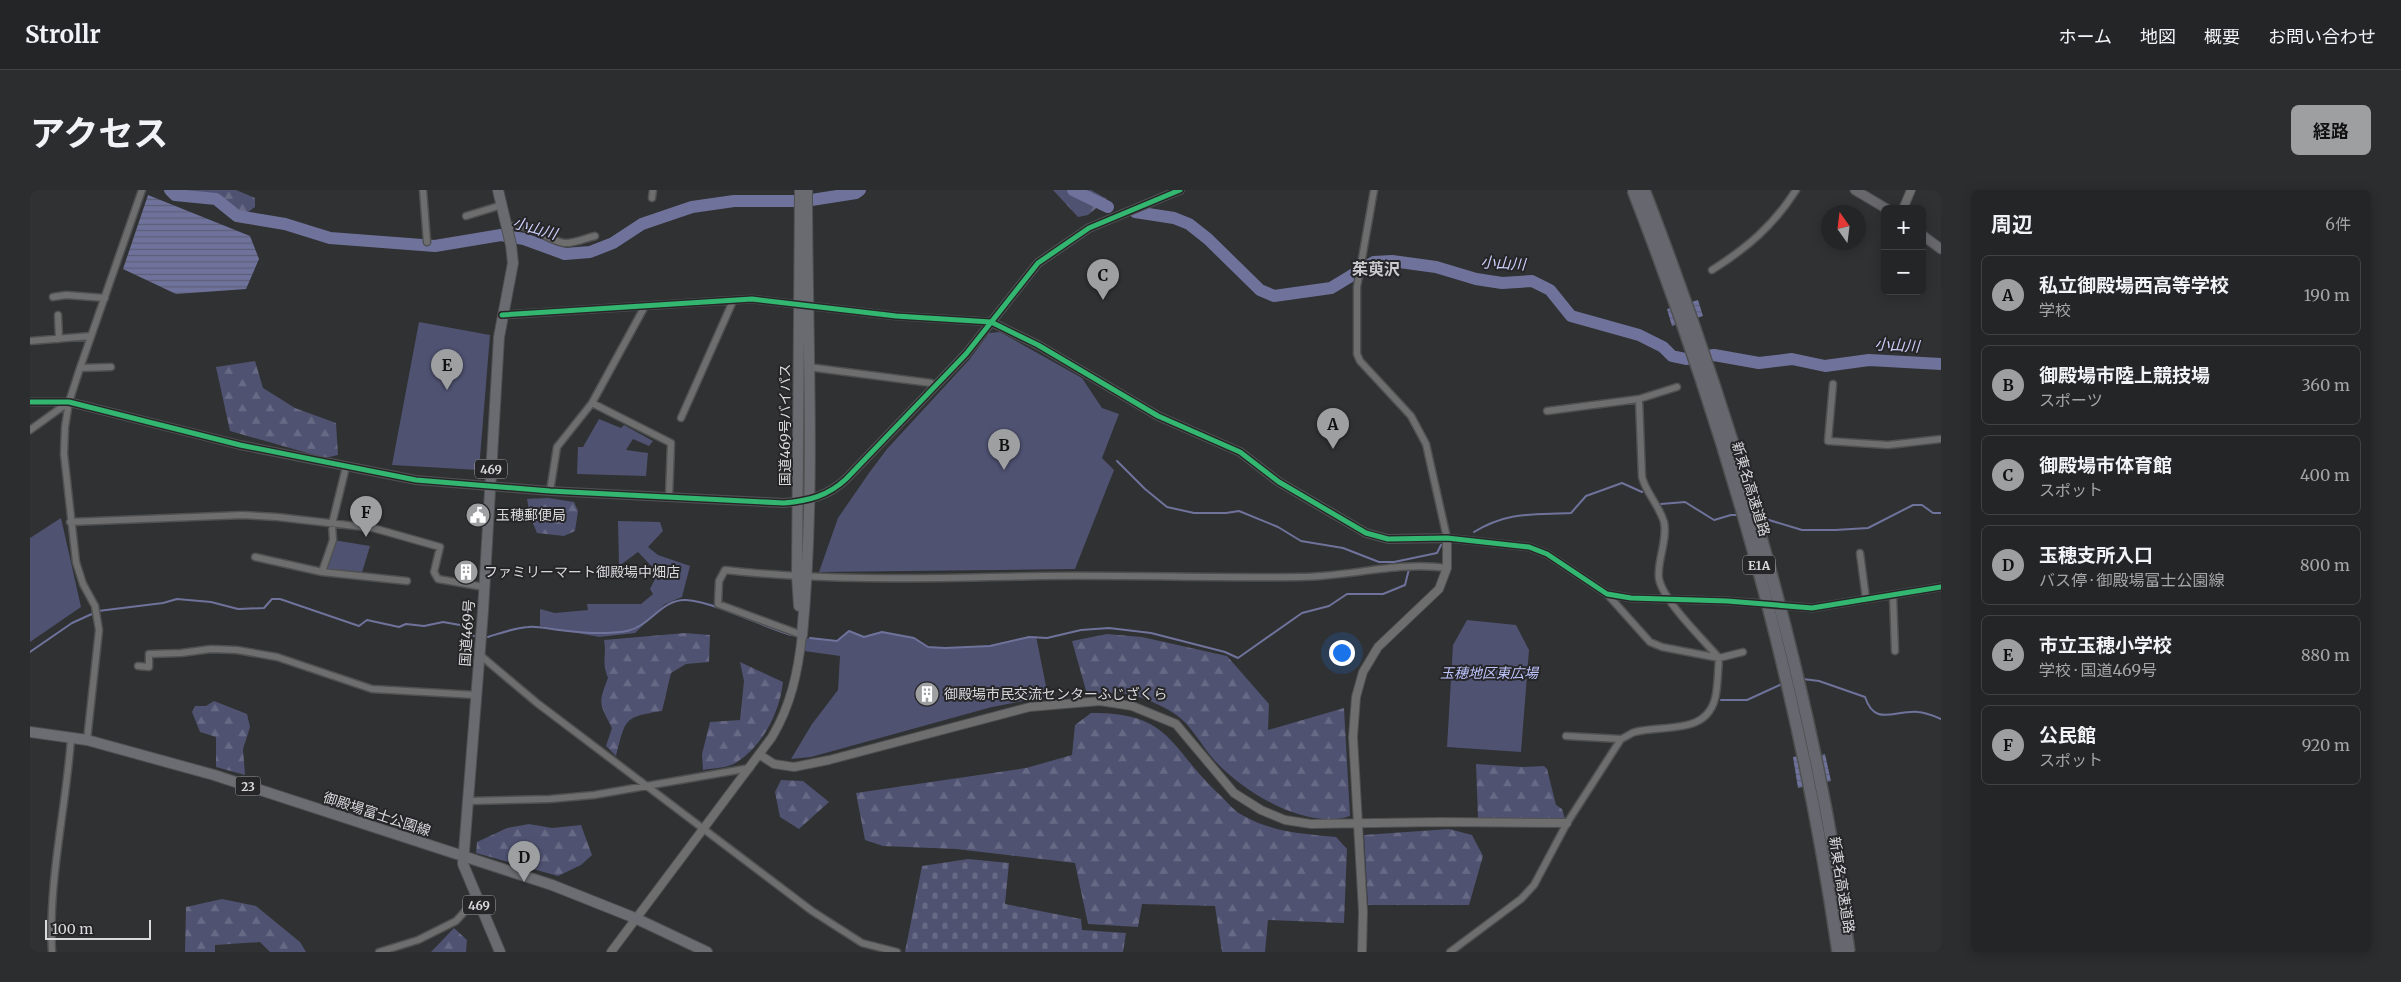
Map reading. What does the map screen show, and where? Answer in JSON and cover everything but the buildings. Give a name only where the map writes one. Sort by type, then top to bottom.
[{"type":"highway","name":"国道469号","points":[[498,190],[508,229],[513,263],[502,315],[480,655],[462,864],[500,952]]},
{"type":"highway","name":"新東名高速道路","points":[[1633,190],[1699,371],[1759,566],[1798,725],[1826,874],[1838,952]]},
{"type":"highway","name":"新東名高速道路","points":[[1644,190],[1708,368],[1770,564],[1806,712],[1825,806],[1849,952]]},
{"type":"highway","name":"国道469号バイパス","points":[[804,191],[804,500]]},
{"type":"highway","name":"国道469号バイパス","points":[[802,635],[808,367],[804,304]]},
{"type":"main road","points":[[1855,190],[1881,205]]},
{"type":"main road","points":[[1926,238],[1941,249]]},
{"type":"main road","name":"御殿場富士公園線","points":[[30,732],[87,740],[214,775],[552,885],[635,918],[707,952]]},
{"type":"street","points":[[87,740],[99,630],[94,606],[83,584],[76,562],[70,522],[64,454],[65,427],[69,402],[80,368],[142,190]]},
{"type":"street","points":[[423,190],[427,242]]},
{"type":"street","points":[[652,198],[653,190]]},
{"type":"street","points":[[30,402],[69,402],[240,445],[416,480],[550,491],[784,503],[804,500],[829,492],[846,479],[966,354],[1038,263],[1089,228],[1180,190]]},
{"type":"street","points":[[1362,952],[1363,911],[1357,823],[1353,712],[1363,672],[1384,641],[1439,590],[1447,568],[1447,538],[1426,444],[1411,416],[1360,361],[1357,354],[1357,287],[1374,190]]},
{"type":"street","points":[[1712,270],[1747,248],[1780,212],[1796,190]]},
{"type":"street","points":[[1905,205],[1911,190]]},
{"type":"street","points":[[466,216],[502,205]]},
{"type":"street","points":[[508,229],[516,225],[534,229],[565,243],[595,236]]},
{"type":"street","points":[[53,297],[66,295],[105,298]]},
{"type":"street","points":[[502,315],[752,300],[804,304],[896,316],[991,322],[1038,345],[1158,416],[1240,452],[1279,482],[1366,533],[1388,539],[1447,538],[1529,547],[1547,554],[1607,594],[1650,642],[1662,647],[1719,658],[1743,652]]},
{"type":"street","points":[[681,418],[733,301]]},
{"type":"street","points":[[550,491],[556,447],[592,403],[645,306]]},
{"type":"street","points":[[58,315],[59,339]]},
{"type":"street","points":[[30,341],[91,336]]},
{"type":"street","points":[[80,368],[111,367]]},
{"type":"street","points":[[808,367],[935,386]]},
{"type":"street","points":[[1833,384],[1828,440],[1888,445],[1941,439]]},
{"type":"street","points":[[1547,411],[1639,399],[1677,387]]},
{"type":"street","points":[[1450,952],[1521,899],[1534,886],[1567,823],[1622,740],[1634,732],[1687,726],[1698,722],[1708,712],[1716,696],[1719,658],[1669,599],[1659,577],[1664,548],[1664,523],[1660,512],[1644,486],[1642,477],[1639,399]]},
{"type":"street","points":[[30,430],[69,402]]},
{"type":"street","points":[[592,403],[671,443],[669,497]]},
{"type":"street","points":[[322,572],[333,540],[332,524],[346,467]]},
{"type":"street","points":[[70,522],[243,515],[277,516],[373,528],[440,548],[434,572],[438,579],[484,587]]},
{"type":"street","points":[[1860,553],[1866,599]]},
{"type":"street","points":[[255,557],[322,572],[407,581]]},
{"type":"street","points":[[611,952],[703,828],[760,756],[782,721],[795,684],[802,635],[718,604],[719,581],[726,570],[802,577],[1306,577],[1414,565],[1447,568]]},
{"type":"street","points":[[1607,594],[1631,598],[1726,601],[1812,608],[1941,587]]},
{"type":"street","points":[[1893,595],[1895,651]]},
{"type":"street","points":[[138,666],[149,667],[149,654],[211,649],[237,650],[277,657],[372,689],[476,696]]},
{"type":"street","points":[[480,655],[537,702],[812,911],[862,943],[897,952]]},
{"type":"street","points":[[760,756],[774,764],[794,767],[829,760],[1030,708],[1100,701],[1132,706],[1176,724],[1234,793],[1260,810],[1285,820],[1311,824],[1567,823]]},
{"type":"street","points":[[1566,736],[1622,740]]},
{"type":"street","points":[[52,952],[50,925],[71,738]]},
{"type":"street","points":[[468,800],[550,800],[594,795],[750,768]]},
{"type":"street","points":[[379,952],[418,940],[456,921],[476,898]]},
{"type":"green space","points":[[180,190],[236,190],[255,198],[255,207],[245,214],[213,195],[183,195]]},
{"type":"green space","points":[[1053,190],[1091,190],[1107,199],[1088,215],[1078,217]]},
{"type":"green space","points":[[419,322],[490,335],[479,470],[392,465]]},
{"type":"green space","points":[[1000,332],[1082,378],[1102,408],[1119,414],[1102,458],[1114,470],[1075,569],[819,572],[838,518],[887,449],[969,360],[989,333]]},
{"type":"green space","points":[[255,361],[263,388],[295,408],[336,423],[338,455],[325,458],[230,431],[216,367]]},
{"type":"green space","points":[[599,419],[621,428],[624,425],[653,441],[649,446],[633,439],[626,450],[648,453],[646,476],[577,474],[578,447],[583,447]]},
{"type":"green space","points":[[548,498],[574,502],[578,511],[575,531],[564,536],[537,533],[530,516],[527,499]]},
{"type":"green space","points":[[61,518],[81,607],[30,642],[30,538]]},
{"type":"green space","points":[[618,521],[660,522],[663,531],[648,547],[658,555],[690,566],[682,597],[665,604],[635,633],[599,637],[540,626],[540,609],[555,613],[588,610],[587,604],[641,604],[653,594],[650,589],[658,573],[638,552],[619,566]]},
{"type":"green space","points":[[333,540],[370,546],[361,576],[322,572]]},
{"type":"green space","name":"玉穂地区東広場","points":[[1467,620],[1516,625],[1529,650],[1521,752],[1447,747],[1453,645]]},
{"type":"green space","points":[[849,631],[865,637],[882,632],[914,638],[928,647],[945,648],[980,647],[1036,636],[1048,696],[992,707],[811,757],[791,759],[812,724],[838,690],[840,656],[804,651],[805,638],[837,641]]},
{"type":"green space","points":[[685,633],[710,635],[709,662],[686,664],[671,673],[662,711],[640,715],[628,722],[622,734],[616,756],[606,746],[612,728],[601,703],[608,678],[604,663],[604,640]]},
{"type":"green space","points":[[1107,634],[1142,637],[1227,656],[1269,704],[1268,730],[1344,708],[1350,816],[1333,819],[1315,818],[1297,814],[1278,806],[1260,797],[1229,775],[1212,757],[1187,724],[1171,711],[1149,700],[1133,695],[1116,693],[1087,694],[1072,641]]},
{"type":"green space","points":[[740,662],[783,682],[774,716],[755,747],[737,762],[730,766],[703,770],[702,754],[710,722],[740,720],[744,681]]},
{"type":"green space","points":[[214,701],[247,714],[250,727],[243,749],[245,775],[216,767],[216,737],[200,732],[192,712],[195,706],[206,706]]},
{"type":"green space","points":[[1091,713],[1118,714],[1139,719],[1155,727],[1168,737],[1204,779],[1232,807],[1244,816],[1277,829],[1336,837],[1347,849],[1344,923],[1268,920],[1265,952],[1222,952],[1215,906],[1142,904],[1138,927],[1088,924],[1075,863],[956,849],[883,846],[865,840],[856,793],[1026,768],[1072,755],[1075,725]]},
{"type":"green space","points":[[1476,764],[1523,767],[1544,766],[1547,769],[1556,805],[1562,809],[1565,819],[1478,818]]},
{"type":"green space","points":[[781,780],[803,781],[829,802],[799,829],[780,817],[775,792]]},
{"type":"green space","points":[[529,824],[552,828],[581,825],[592,855],[581,865],[558,876],[476,853],[477,842],[507,828]]},
{"type":"green space","points":[[1449,829],[1472,835],[1483,856],[1469,905],[1368,905],[1364,835]]},
{"type":"green space","points":[[968,859],[1009,863],[1005,904],[1081,919],[1082,930],[1126,933],[1123,952],[905,952],[922,866]]},
{"type":"green space","points":[[222,899],[256,906],[300,942],[306,952],[270,952],[260,942],[215,945],[215,952],[185,952],[186,907]]},
{"type":"green space","points":[[454,928],[467,940],[466,952],[431,952]]},
{"type":"shaded area","points":[[148,195],[250,236],[259,259],[246,289],[176,294],[123,269]]},
{"type":"shaded area","points":[[1698,300],[1703,316],[1672,326],[1667,309]]},
{"type":"shaded area","points":[[1818,752],[1819,756],[1825,754],[1831,781],[1798,788],[1793,757]]},
{"type":"waterway","name":"小山川","points":[[170,190],[175,195],[216,199],[237,216],[285,224],[330,238],[435,246],[501,235],[524,239],[565,254],[590,252],[613,243],[642,224],[692,207],[734,201],[805,201],[856,193],[860,190]]},
{"type":"waterway","name":"小山川","points":[[1073,190],[1108,207]]},
{"type":"waterway","name":"小山川","points":[[1135,212],[1174,218],[1189,224],[1208,239],[1260,290],[1274,296],[1331,288],[1374,262],[1392,261],[1436,267],[1476,279],[1502,283],[1532,281],[1550,290],[1571,316],[1639,335],[1663,347],[1672,356],[1686,359],[1714,355],[1759,363],[1792,359],[1825,366],[1869,360],[1941,364]]},
{"type":"waterway","points":[[1117,461],[1145,489],[1167,507],[1194,513],[1239,511],[1278,527],[1301,541],[1343,548],[1379,562],[1394,562],[1437,553],[1441,545]]},
{"type":"waterway","points":[[1474,532],[1486,525],[1510,517],[1571,513],[1586,496],[1622,483],[1642,492]]},
{"type":"waterway","points":[[1661,504],[1685,502],[1714,520],[1731,515],[1740,515]]},
{"type":"waterway","points":[[1759,517],[1802,530],[1835,530],[1868,528],[1913,505],[1922,505],[1933,513],[1941,513]]},
{"type":"waterway","points":[[810,638],[837,641],[849,631],[864,637],[882,632],[914,638],[928,647],[945,648],[990,646],[1029,637],[1047,638],[1081,630],[1109,628],[1151,633],[1225,652],[1238,658],[1302,613],[1329,606],[1347,594],[1383,594],[1405,585],[1409,569]]},
{"type":"waterway","points":[[98,611],[163,603],[177,599],[211,602],[238,609],[264,608],[272,599],[280,599],[359,626],[367,620],[399,627],[406,624],[424,626],[443,622],[460,625],[474,636]]},
{"type":"waterway","points":[[488,637],[532,627],[593,633],[627,631],[643,624],[670,604],[686,600],[710,605],[791,635]]},
{"type":"waterway","points":[[30,652],[72,623],[94,613]]},
{"type":"waterway","points":[[1803,679],[1819,681],[1865,697],[1874,712],[1880,714],[1921,712],[1941,719]]},
{"type":"waterway","points":[[1721,700],[1747,700],[1782,684]]},
{"type":"cycle path","points":[[30,402],[69,402],[240,445],[416,480],[550,491],[784,503],[801,501],[825,494],[846,479],[966,354],[1038,263],[1089,228],[1180,190]]},
{"type":"cycle path","points":[[502,315],[752,299],[896,316],[991,322],[1038,345],[1158,416],[1240,452],[1279,482],[1366,533],[1388,539],[1447,538],[1529,547],[1547,554],[1607,594],[1631,598],[1727,601],[1812,608],[1941,587]]},
{"type":"place","name":"御殿場市体育館","points":[[1103,300]]},
{"type":"place","name":"市立玉穂小学校","points":[[447,390]]},
{"type":"place","name":"私立御殿場西高等学校","points":[[1333,449]]},
{"type":"place","name":"御殿場市陸上競技場","points":[[1004,470]]},
{"type":"place","name":"玉穂郵便局","points":[[478,515]]},
{"type":"place","name":"公民館","points":[[366,537]]},
{"type":"place","name":"ファミリーマート御殿場中畑店","points":[[466,572]]},
{"type":"place","name":"御殿場市民交流センターふじざくら","points":[[927,694]]},
{"type":"place","name":"玉穂支所入口","points":[[524,882]]},
{"type":"district","name":"茱萸沢","points":[[1376,269]]}]
